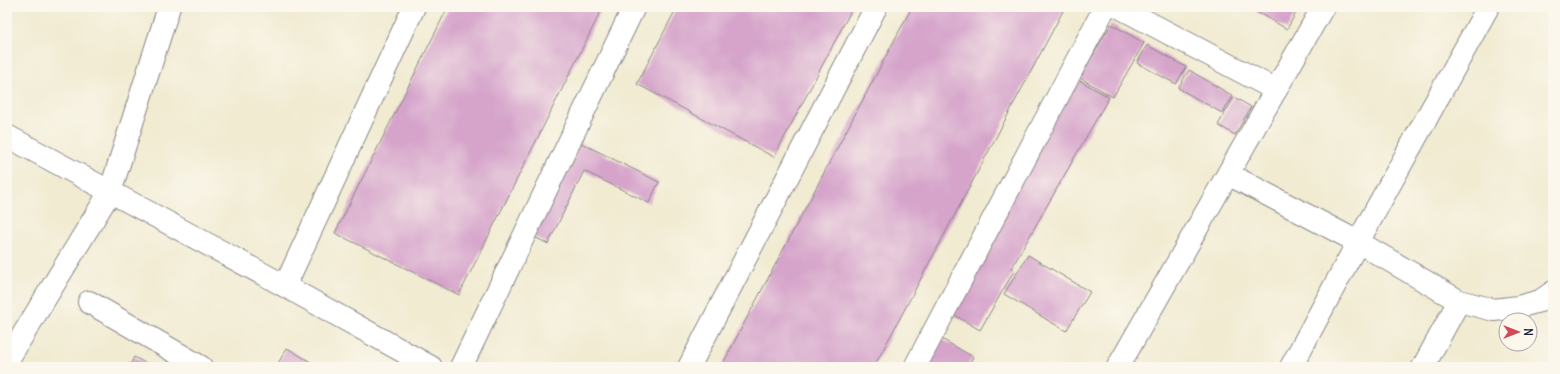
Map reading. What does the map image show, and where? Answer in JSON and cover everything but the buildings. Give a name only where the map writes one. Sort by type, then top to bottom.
[{"type":"street","points":[[7,361],[110,192],[169,7]]},
{"type":"street","points":[[285,286],[414,7]]},
{"type":"street","points":[[461,367],[634,7]]},
{"type":"street","points":[[689,367],[876,7]]},
{"type":"street","points":[[916,367],[1105,7]]},
{"type":"street","points":[[1119,7],[1276,90]]},
{"type":"street","points":[[1118,367],[1323,7]]},
{"type":"street","points":[[1292,367],[1358,242],[1488,7]]},
{"type":"street","points":[[7,136],[285,286],[431,367]]},
{"type":"street","points":[[1228,174],[1358,242],[1459,301],[1494,310],[1518,307],[1540,301],[1553,292]]},
{"type":"street","points":[[1423,367],[1459,301]]},
{"type":"street","points":[[90,302],[201,367]]}]
